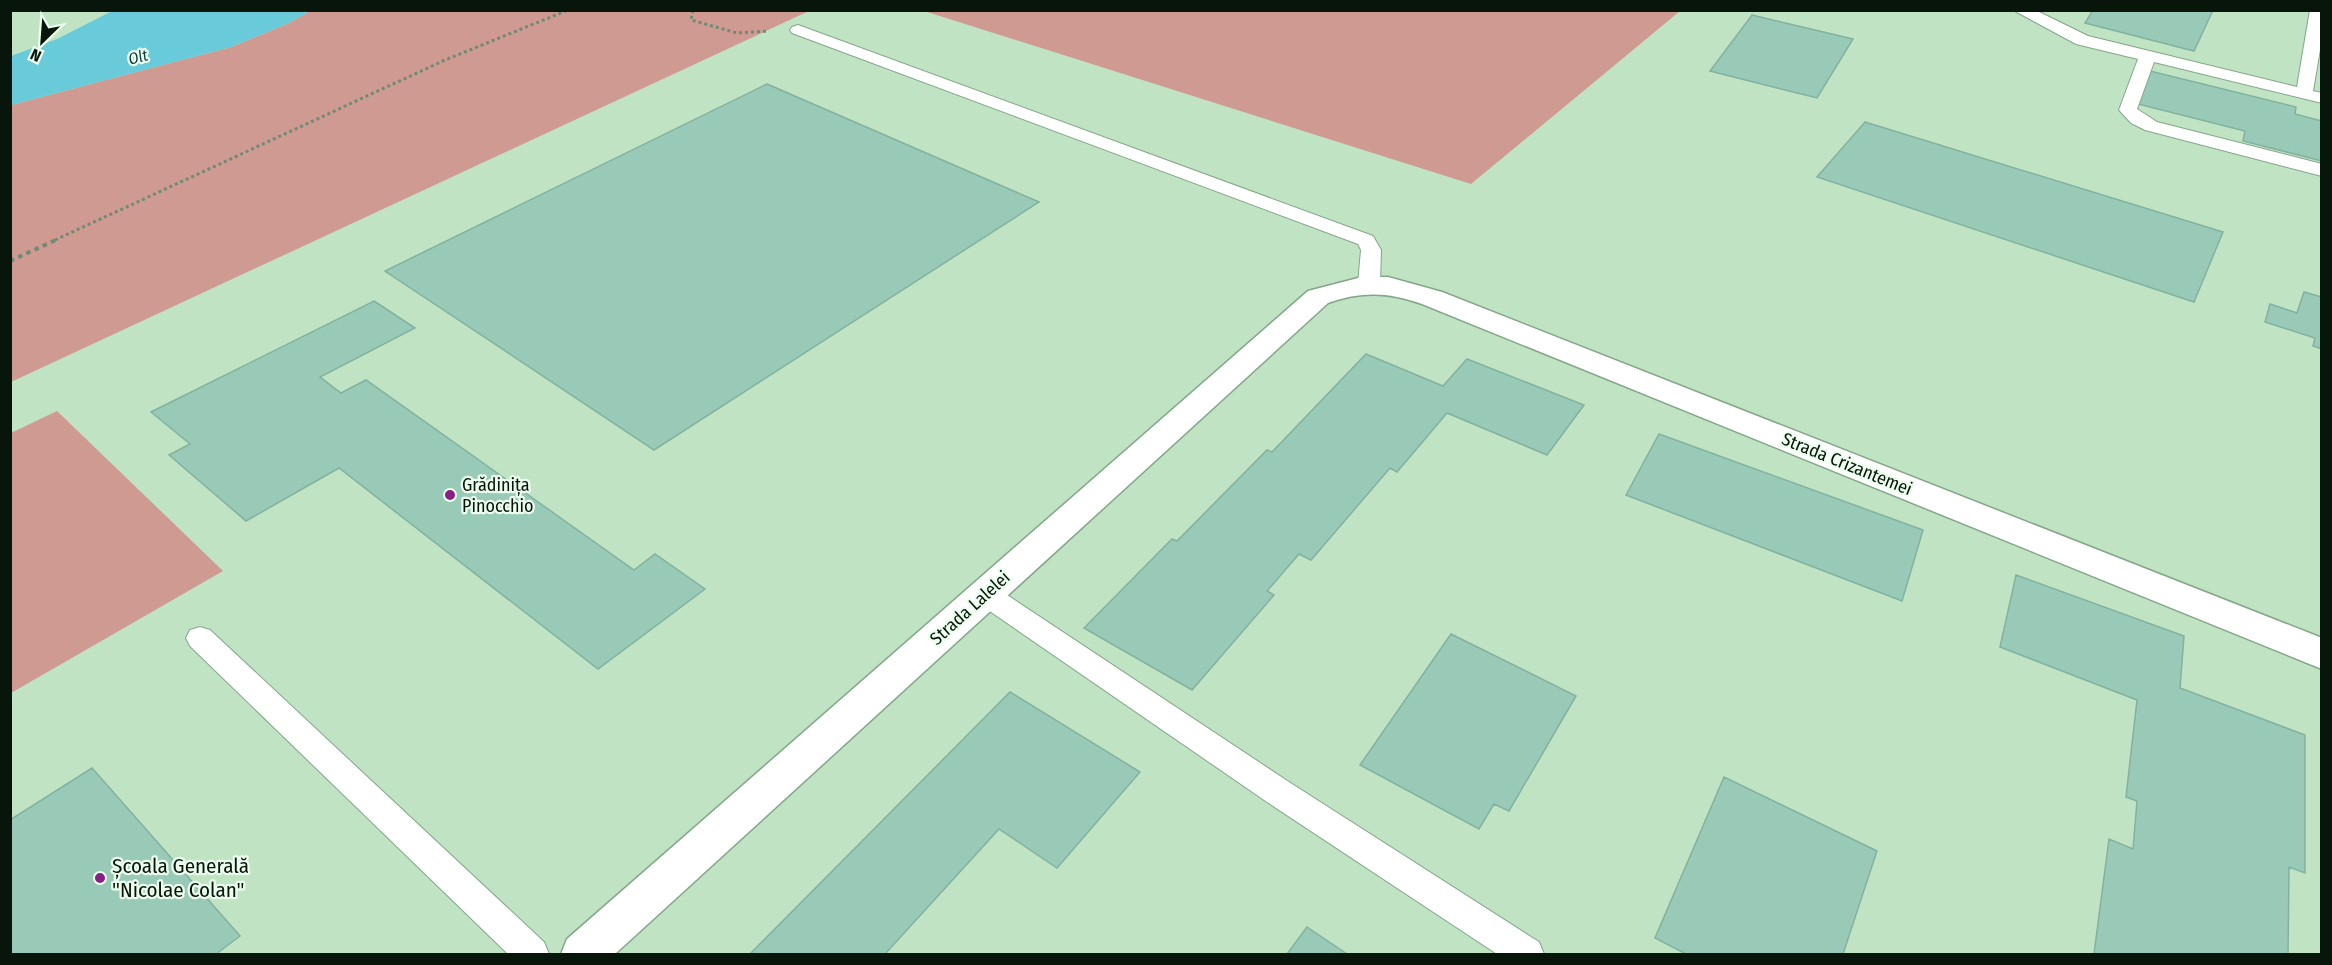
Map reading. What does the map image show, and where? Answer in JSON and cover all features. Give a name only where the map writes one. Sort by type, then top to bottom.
[{"type":"street","name":"Strada Lalelei","points":[[583,954],[1318,297],[1347,286],[1369,284]]},
{"type":"street","name":"Strada Crizantemei","points":[[1369,284],[1399,286],[1432,298],[2322,654]]},
{"type":"lane","points":[[2021,10],[2082,40],[2322,98]]},
{"type":"lane","points":[[2304,94],[2318,10]]},
{"type":"lane","points":[[798,30],[1366,240],[1371,250],[1369,284]]},
{"type":"lane","points":[[2147,57],[2128,110],[2137,119],[2151,126],[2322,170]]},
{"type":"lane","points":[[985,594],[1278,792],[1527,954]]},
{"type":"lane","points":[[200,638],[532,954]]},
{"type":"path","points":[[10,261],[445,60],[568,10]]},
{"type":"path","points":[[693,10],[691,20],[737,33],[798,30]]},
{"type":"shaded area","points":[[1680,10],[1471,184],[924,11]]},
{"type":"shaded area","points":[[310,11],[809,11],[11,382],[11,105],[231,47],[289,23]]},
{"type":"shaded area","points":[[57,411],[223,571],[11,693],[11,433]]},
{"type":"water","name":"Olt","points":[[112,11],[310,11],[289,23],[231,47],[11,105],[11,56],[57,39]]},
{"type":"building","points":[[2093,10],[2213,10],[2194,51],[2085,23]]},
{"type":"building","points":[[1752,15],[1853,39],[1817,98],[1710,71]]},
{"type":"building","points":[[2150,71],[2296,107],[2295,114],[2322,121],[2322,161],[2243,141],[2245,131],[2138,104]]},
{"type":"building","points":[[767,84],[1039,202],[654,450],[385,271]]},
{"type":"building","points":[[1865,122],[2223,232],[2194,302],[1817,177]]},
{"type":"building","points":[[2304,292],[2322,297],[2322,349],[2313,346],[2315,338],[2265,322],[2270,304],[2297,313]]},
{"type":"building","name":"Grădinița Pinocchio","points":[[374,301],[415,328],[320,377],[341,393],[366,380],[634,570],[655,554],[705,589],[598,669],[339,468],[246,521],[169,455],[190,444],[151,412]]},
{"type":"building","points":[[1366,354],[1443,386],[1467,359],[1584,405],[1547,455],[1447,413],[1397,472],[1390,468],[1311,560],[1299,554],[1267,591],[1274,595],[1192,690],[1084,628],[1172,539],[1177,541],[1267,450],[1272,452]]},
{"type":"building","points":[[1659,434],[1923,530],[1902,601],[1626,495]]},
{"type":"building","points":[[2016,575],[2184,636],[2180,688],[2305,735],[2305,873],[2289,867],[2288,954],[2094,954],[2109,839],[2133,849],[2137,801],[2126,797],[2137,700],[2000,647]]},
{"type":"building","points":[[1451,634],[1576,696],[1509,811],[1494,804],[1479,829],[1360,765]]},
{"type":"building","points":[[1010,692],[1140,772],[1057,868],[999,829],[885,954],[750,954]]},
{"type":"building","name":"Școala Generală \"Nicolae Colan\"","points":[[92,768],[240,936],[216,954],[10,954],[10,820]]},
{"type":"building","points":[[1724,777],[1877,851],[1843,954],[1686,954],[1655,938]]},
{"type":"building","points":[[1307,927],[1347,954],[1287,954]]},
{"type":"place","name":"Grădinița Pinocchio","points":[[450,495]]},
{"type":"place","name":"Școala Generală \"Nicolae Colan\"","points":[[100,878]]}]
